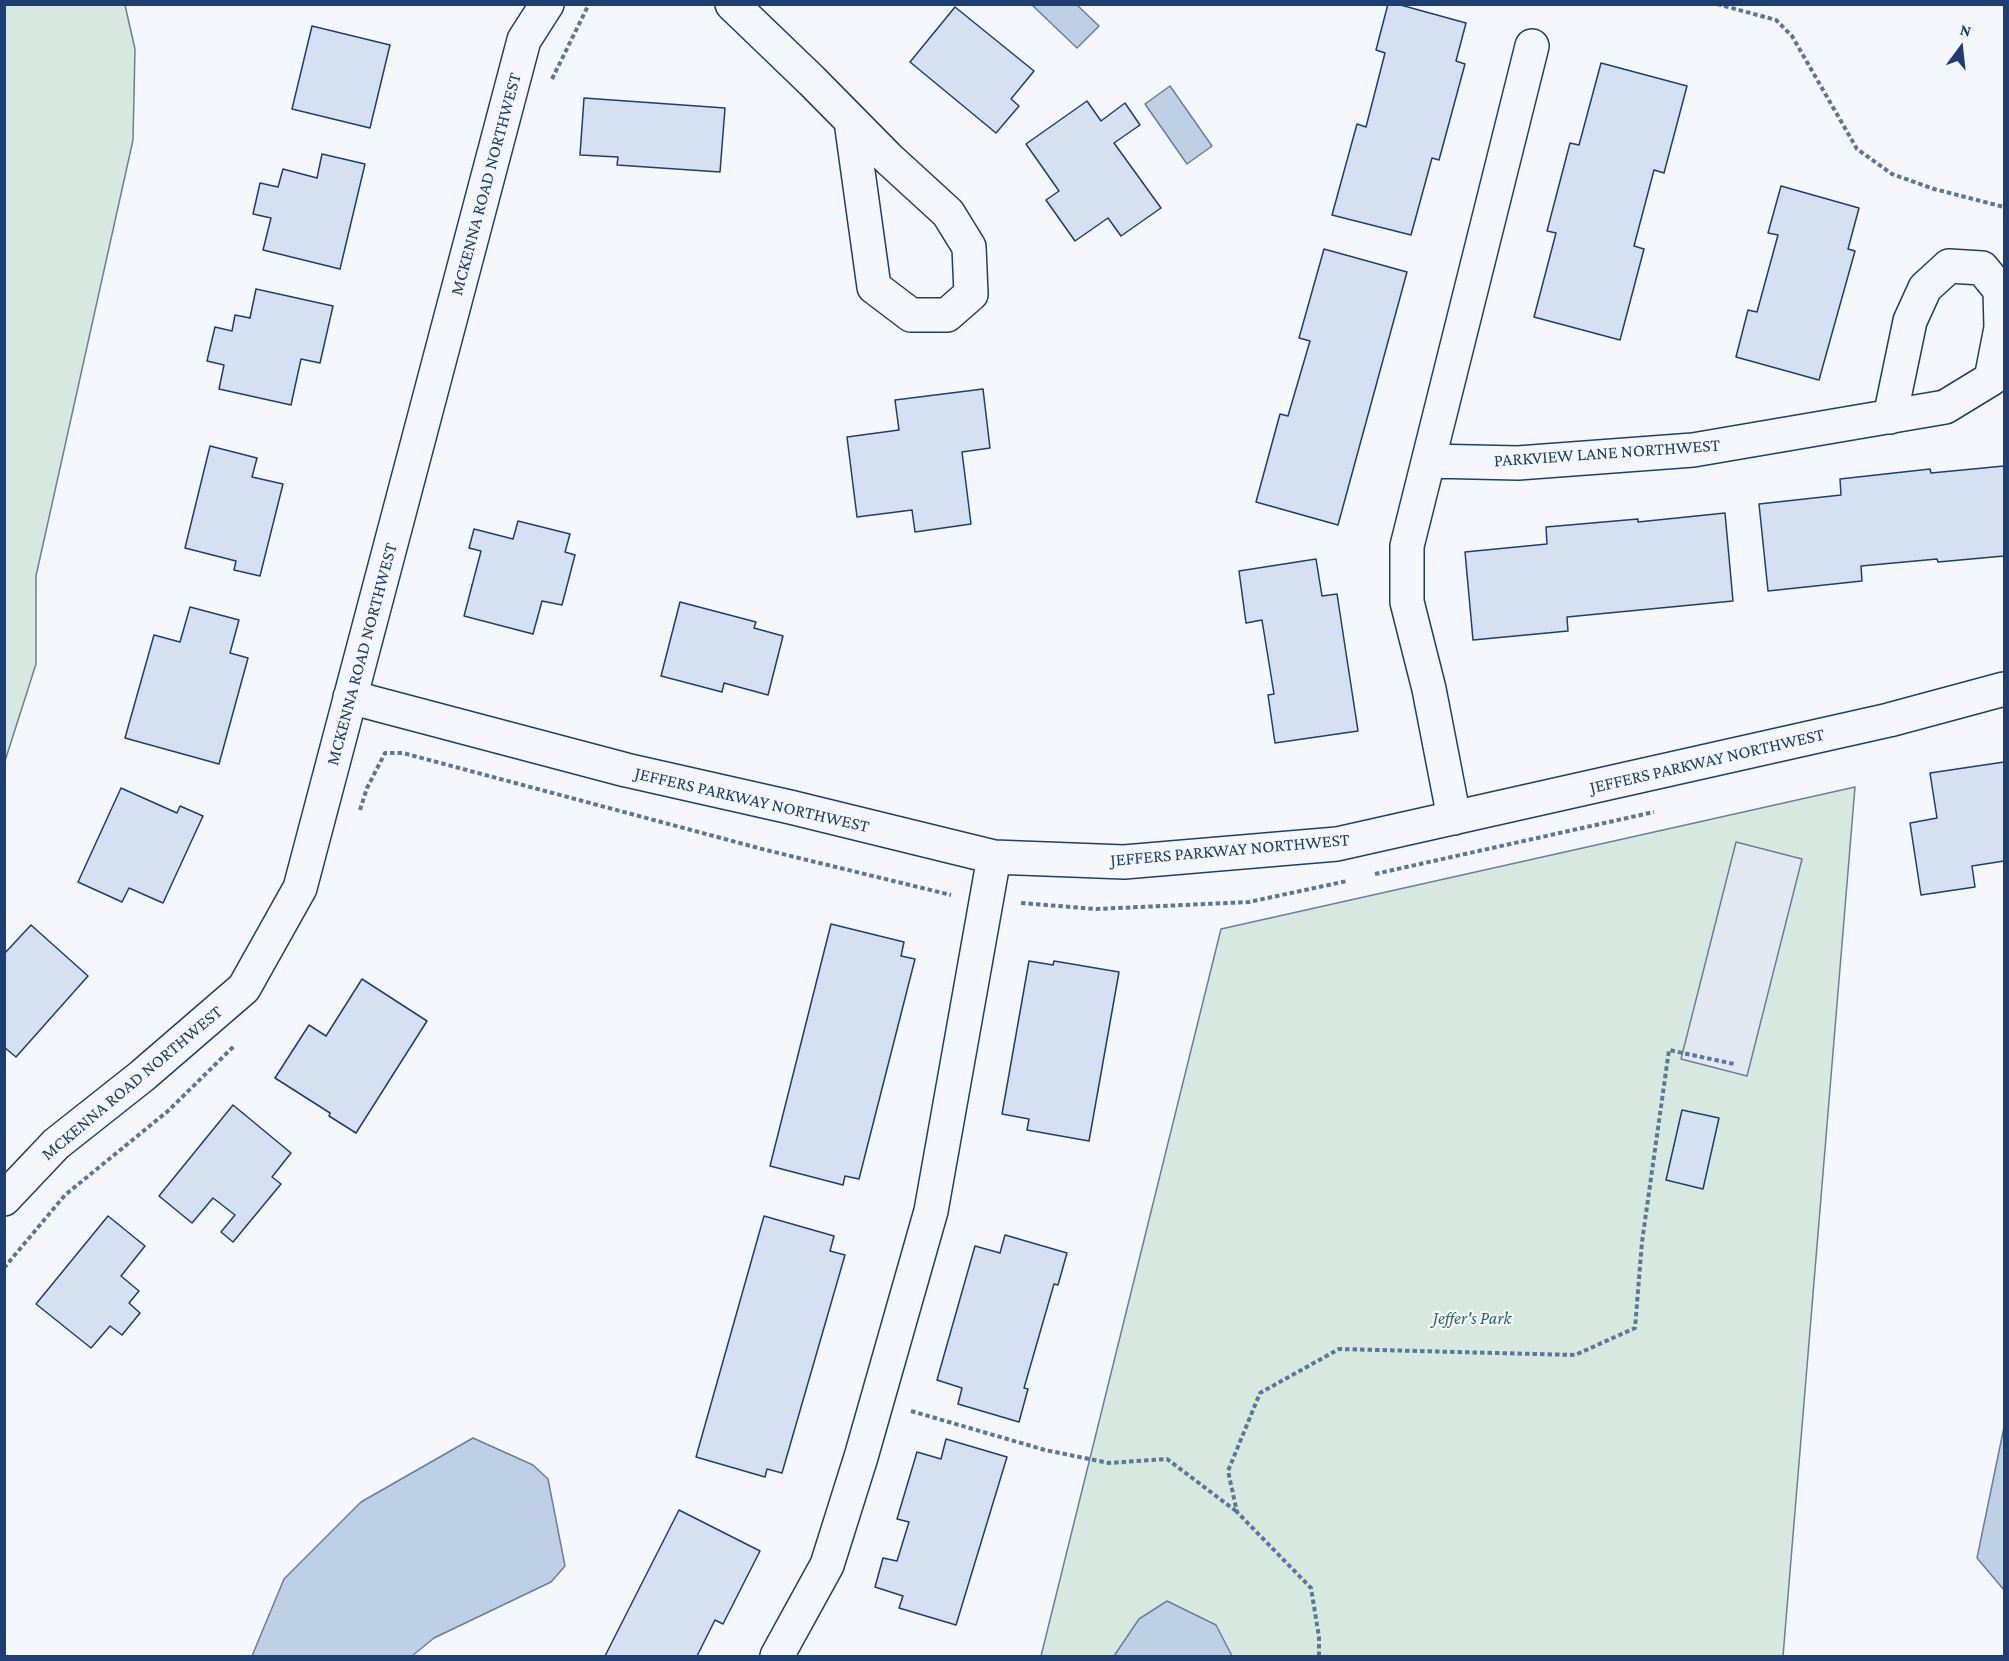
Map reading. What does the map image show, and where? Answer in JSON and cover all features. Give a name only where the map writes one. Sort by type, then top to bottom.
[{"type":"street","name":"MCKENNA ROAD NORTHWEST","points":[[4,1199],[56,1144],[142,1076],[244,988],[300,888],[524,40],[547,4]]},
{"type":"street","points":[[732,4],[889,159],[948,213],[969,247],[971,294],[947,315],[911,315],[874,287],[851,122]]},
{"type":"street","points":[[1454,818],[1429,689],[1407,602],[1407,546],[1532,46]]},
{"type":"street","name":"PARKVIEW LANE NORTHWEST","points":[[1429,461],[1518,464],[1693,450],[1890,417],[1945,407],[1991,379],[2001,328],[2000,290],[1982,268],[1950,266],[1925,288],[1910,321],[1890,417]]},
{"type":"street","name":"JEFFERS PARKWAY NORTHWEST","points":[[350,697],[626,770],[994,857],[1124,862],[1337,844],[1889,720],[2004,688]]},
{"type":"street","points":[[777,1656],[827,1565],[931,1211],[994,857]]},
{"type":"path","points":[[1717,4],[1776,20],[1792,36],[1857,149],[1892,174],[1934,189],[2004,207]]},
{"type":"path","points":[[359,811],[367,788],[385,753],[403,753],[766,850],[960,897],[986,901],[1096,909],[1249,902],[1354,879]]},
{"type":"path","points":[[1366,876],[1656,811]]},
{"type":"path","points":[[4,1268],[65,1195],[168,1111],[241,1040]]},
{"type":"path","points":[[1237,1512],[1228,1472],[1260,1393],[1339,1349],[1575,1355],[1635,1328],[1642,1242],[1669,1050],[1734,1064]]},
{"type":"path","points":[[877,1401],[1045,1450],[1109,1463],[1167,1459],[1237,1512],[1311,1588],[1319,1636],[1319,1656]]},
{"type":"green space","points":[[5,4],[125,5],[135,49],[133,140],[36,576],[36,664],[5,761]]},
{"type":"green space","name":"Jeffer's Park","points":[[1855,787],[1783,1656],[1041,1656],[1221,929]]},
{"type":"shaded area","points":[[1736,842],[1802,859],[1747,1076],[1681,1059]]},
{"type":"water","points":[[1032,5],[1077,5],[1099,26],[1077,48]]},
{"type":"water","points":[[1170,86],[1212,146],[1187,164],[1145,104]]},
{"type":"water","points":[[2004,1427],[2004,1590],[1977,1558]]},
{"type":"water","points":[[473,1438],[533,1465],[548,1479],[565,1566],[551,1582],[434,1638],[412,1656],[252,1656],[284,1579],[361,1502]]},
{"type":"water","points":[[1167,1601],[1216,1625],[1232,1656],[1114,1656],[1139,1619]]},
{"type":"building","points":[[1388,4],[1397,4],[1466,23],[1456,61],[1465,64],[1439,160],[1432,158],[1411,235],[1332,215],[1357,124],[1366,127],[1385,53],[1376,50]]},
{"type":"building","points":[[955,7],[1034,71],[1011,99],[1019,106],[996,133],[910,62]]},
{"type":"building","points":[[312,26],[390,45],[370,128],[292,109]]},
{"type":"building","points":[[1601,63],[1687,86],[1664,173],[1654,170],[1634,246],[1644,249],[1620,340],[1534,317],[1556,233],[1547,231],[1570,143],[1579,145]]},
{"type":"building","points":[[584,98],[725,108],[720,172],[617,165],[618,157],[580,155]]},
{"type":"building","points":[[1087,101],[1101,121],[1125,103],[1140,125],[1114,143],[1161,208],[1121,236],[1108,218],[1075,241],[1046,200],[1059,191],[1026,144]]},
{"type":"building","points":[[322,154],[365,164],[340,269],[263,250],[271,218],[253,214],[260,183],[278,187],[283,169],[317,178]]},
{"type":"building","points":[[1781,186],[1859,208],[1848,249],[1855,251],[1819,380],[1736,357],[1748,310],[1757,312],[1778,235],[1768,233]]},
{"type":"building","points":[[1324,249],[1407,272],[1338,525],[1256,502],[1280,414],[1288,416],[1310,341],[1299,338]]},
{"type":"building","points":[[256,289],[333,306],[320,363],[301,359],[291,405],[219,389],[224,365],[207,361],[215,327],[232,331],[235,315],[250,318]]},
{"type":"building","points":[[983,389],[990,448],[962,452],[971,524],[915,532],[912,510],[857,517],[847,437],[899,430],[895,400]]},
{"type":"building","points":[[210,446],[257,458],[252,477],[283,484],[260,576],[234,570],[236,561],[185,548]]},
{"type":"building","points":[[2004,466],[2004,556],[1861,566],[1862,581],[1768,591],[1759,504],[1841,495],[1840,479],[1930,469],[1931,473]]},
{"type":"building","points":[[1725,513],[1733,601],[1567,617],[1568,631],[1473,640],[1465,552],[1547,544],[1546,527],[1638,519],[1638,522]]},
{"type":"building","points":[[518,521],[570,534],[565,552],[575,555],[562,605],[542,601],[533,634],[464,616],[481,551],[469,548],[474,529],[513,539]]},
{"type":"building","points":[[1316,559],[1322,596],[1337,594],[1358,731],[1275,743],[1268,695],[1274,694],[1262,620],[1246,623],[1239,571]]},
{"type":"building","points":[[680,602],[756,622],[754,628],[783,636],[768,695],[724,683],[722,692],[661,676]]},
{"type":"building","points":[[190,607],[239,620],[230,653],[248,658],[219,764],[125,738],[154,635],[180,642]]},
{"type":"building","points":[[2004,762],[2004,861],[1972,866],[1975,887],[1921,895],[1910,823],[1937,818],[1930,773]]},
{"type":"building","points":[[121,788],[177,813],[180,806],[203,816],[163,903],[129,888],[122,902],[78,882]]},
{"type":"building","points":[[831,924],[904,942],[901,956],[915,959],[859,1179],[845,1176],[843,1185],[770,1166]]},
{"type":"building","points":[[31,925],[88,976],[16,1057],[4,1047],[4,954]]},
{"type":"building","points":[[1029,961],[1053,965],[1054,961],[1119,972],[1089,1141],[1027,1130],[1029,1119],[1002,1114]]},
{"type":"building","points":[[362,979],[427,1021],[356,1133],[329,1116],[330,1113],[275,1078],[309,1025],[326,1036]]},
{"type":"building","points":[[233,1105],[291,1153],[272,1177],[281,1184],[233,1242],[221,1232],[235,1215],[213,1198],[192,1223],[159,1196]]},
{"type":"building","points":[[1682,1110],[1719,1118],[1703,1189],[1666,1180]]},
{"type":"building","points":[[108,1216],[145,1246],[121,1276],[139,1291],[129,1303],[140,1313],[122,1335],[110,1326],[91,1348],[36,1304]]},
{"type":"building","points":[[764,1216],[834,1236],[830,1251],[845,1255],[782,1473],[767,1469],[765,1477],[696,1457]]},
{"type":"building","points":[[1005,1235],[1067,1253],[1058,1285],[1054,1284],[1024,1388],[1028,1389],[1019,1422],[958,1404],[962,1388],[937,1380],[975,1246],[1000,1253]]},
{"type":"building","points":[[946,1439],[1007,1457],[956,1625],[899,1608],[903,1596],[875,1587],[883,1558],[897,1561],[909,1522],[897,1519],[917,1452],[941,1459]]},
{"type":"building","points":[[679,1510],[760,1551],[723,1624],[715,1620],[697,1656],[605,1656]]}]
